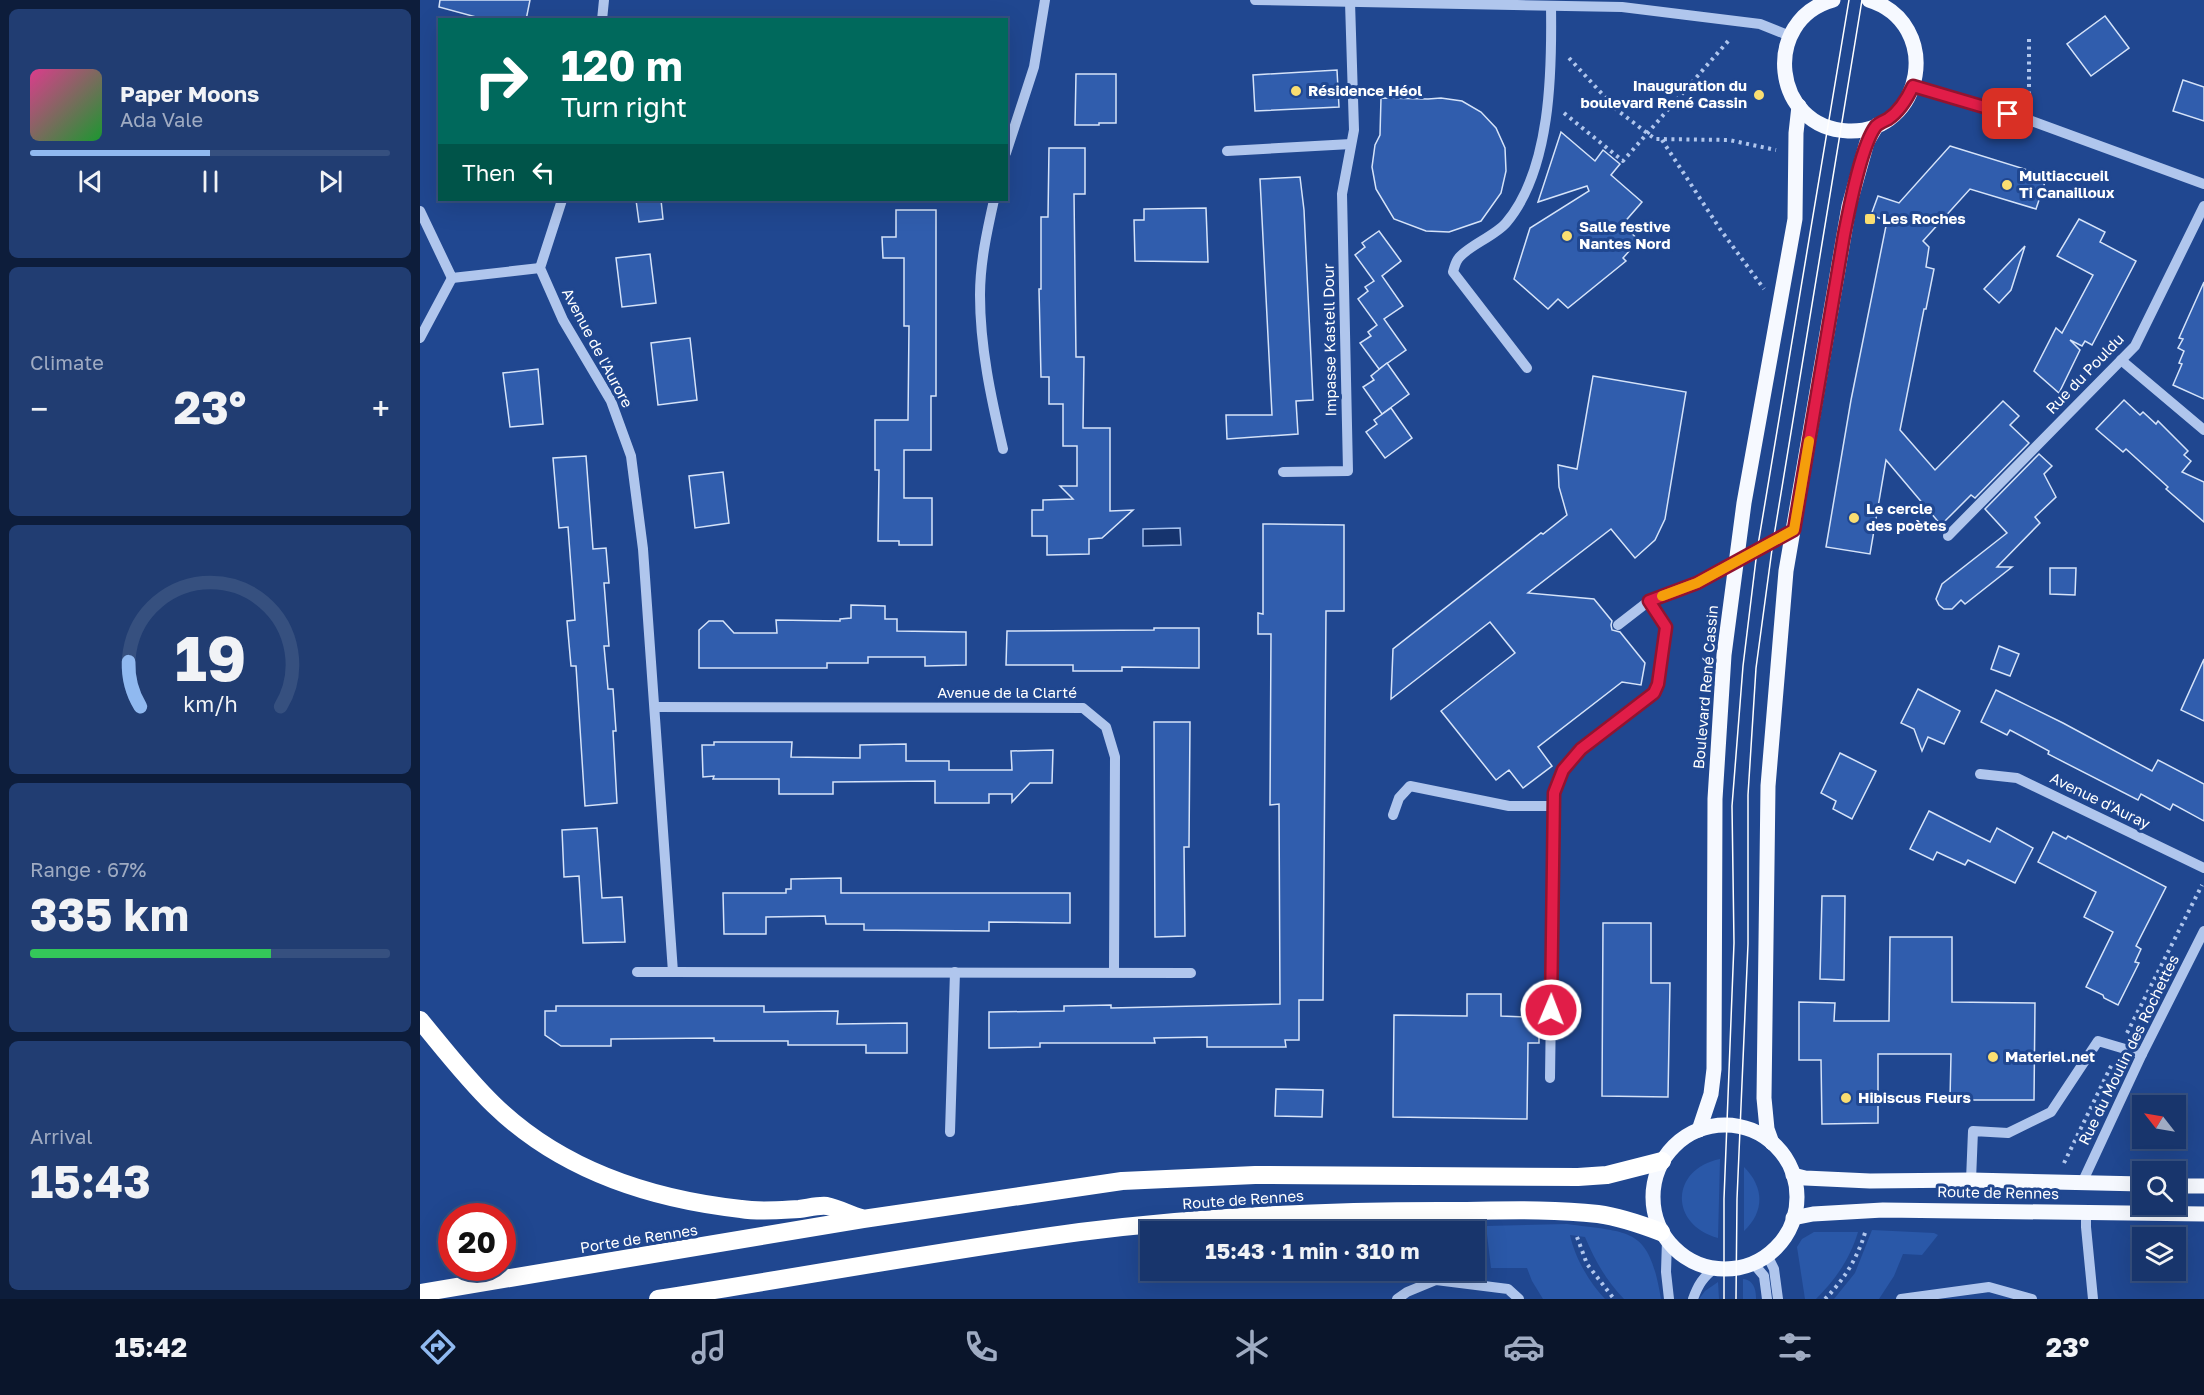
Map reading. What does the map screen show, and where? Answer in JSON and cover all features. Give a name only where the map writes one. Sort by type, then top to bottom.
[{"type":"highway","points":[[420,1020],[459,1069],[495,1106],[532,1137],[575,1164],[660,1196],[706,1205],[744,1210],[827,1206],[863,1219]]},
{"type":"highway","name":"Route de Rennes","points":[[863,1219],[1069,1187],[1133,1180],[1255,1175],[1607,1176],[1662,1161]]},
{"type":"highway","name":"Route de Rennes","points":[[701,1295],[829,1270],[1083,1232],[1189,1221],[1328,1213],[1576,1212],[1621,1218],[1664,1236]]},
{"type":"highway","name":"Porte de Rennes","points":[[420,1293],[863,1219]]},
{"type":"highway","points":[[658,1299],[701,1295]]},
{"type":"main road","points":[[1833,0],[1812,5],[1802,18],[1790,36],[1786,48],[1784,72],[1787,85],[1799,106],[1812,119],[1834,129],[1859,130],[1876,125],[1895,113],[1909,96],[1917,61],[1911,36],[1897,16],[1881,4],[1869,0]]},
{"type":"main road","points":[[1895,0],[1897,16]]},
{"type":"main road","name":"Boulevard René Cassin","points":[[1699,1130],[1711,1094],[1713,1069],[1715,799],[1724,655],[1744,503],[1795,219],[1796,133],[1799,106]]},
{"type":"main road","points":[[1772,1143],[1767,1129],[1764,1098],[1768,786],[1786,571],[1849,206],[1867,142],[1876,125]]},
{"type":"main road","points":[[1719,1125],[1752,1130],[1772,1143],[1788,1163],[1793,1175],[1796,1197],[1793,1218],[1787,1233],[1760,1259],[1737,1268],[1714,1268],[1688,1259],[1664,1236],[1654,1212],[1653,1195],[1662,1161],[1678,1143],[1699,1130],[1719,1125]]},
{"type":"main road","name":"Route de Rennes","points":[[1793,1175],[1870,1181],[1971,1180],[2132,1185]]},
{"type":"main road","points":[[2186,1186],[2204,1186]]},
{"type":"main road","name":"Route de Rennes","points":[[1793,1218],[1813,1214],[1869,1210],[2204,1214]]},
{"type":"street","points":[[602,18],[604,0]]},
{"type":"street","points":[[1008,147],[1034,67],[1045,0]]},
{"type":"street","points":[[1255,0],[1551,6],[1608,4],[1760,24],[1790,36]]},
{"type":"street","name":"Impasse Kastell Dour","points":[[1283,472],[1348,471],[1342,194],[1354,130],[1350,2]]},
{"type":"street","points":[[1527,368],[1453,272],[1459,257],[1506,224],[1527,188],[1538,153],[1548,99],[1552,63],[1551,6]]},
{"type":"street","points":[[1913,86],[2029,120],[2204,184]]},
{"type":"street","points":[[1227,152],[1352,144]]},
{"type":"street","points":[[452,278],[540,268],[562,201]]},
{"type":"street","points":[[994,201],[985,241],[980,293],[982,345],[990,397],[1003,449]]},
{"type":"street","name":"Rue du Pouldu","points":[[1948,536],[2135,346],[2204,206]]},
{"type":"street","points":[[420,211],[452,278]]},
{"type":"street","name":"Avenue de l'Aurore","points":[[540,268],[563,320],[611,401],[631,456],[643,549],[655,707]]},
{"type":"street","points":[[420,338],[452,278]]},
{"type":"street","points":[[2121,360],[2204,430]]},
{"type":"street","points":[[1618,625],[1649,601],[1697,583],[1736,564],[1794,530]]},
{"type":"street","points":[[1550,1078],[1554,793],[1563,770],[1581,749],[1654,693],[1658,684],[1666,627],[1649,601]]},
{"type":"street","points":[[655,707],[673,972]]},
{"type":"street","name":"Avenue de la Clarté","points":[[655,707],[1083,708],[1107,727],[1115,757],[1114,972]]},
{"type":"street","name":"Avenue d'Auray","points":[[1980,774],[2017,778],[2204,868]]},
{"type":"street","points":[[1393,814],[1399,798],[1410,786],[1509,806],[1554,806]]},
{"type":"street","name":"Rue du Moulin des Rochettes","points":[[2082,1183],[2142,1054],[2204,932]]},
{"type":"street","points":[[637,972],[1191,973]]},
{"type":"street","points":[[950,1132],[955,972]]},
{"type":"street","points":[[1971,1180],[1973,1131],[2008,1133],[2051,1112],[2098,1041],[2142,1054]]},
{"type":"street","points":[[2086,1213],[2093,1299]]},
{"type":"street","points":[[1664,1236],[1669,1299]]},
{"type":"street","points":[[1760,1259],[1767,1299]]},
{"type":"street","points":[[1760,1259],[1774,1269],[1778,1299]]},
{"type":"street","points":[[1693,1299],[1698,1285],[1714,1268]]},
{"type":"street","points":[[1397,1299],[1407,1292],[1436,1280],[1508,1289],[1519,1299]]},
{"type":"street","points":[[1901,1299],[1989,1287],[2032,1299]]},
{"type":"path","points":[[1548,99],[1623,161],[1744,22]]},
{"type":"path","points":[[2029,39],[2029,120]]},
{"type":"path","points":[[1565,53],[1617,110],[1655,139],[1729,140],[1776,150]]},
{"type":"path","points":[[1662,140],[1720,229],[1760,286],[1767,291]]},
{"type":"path","points":[[1825,1299],[1842,1279],[1859,1252],[1869,1210]]},
{"type":"path","points":[[1576,1237],[1587,1264],[1597,1280],[1614,1299]]},
{"type":"shaded area","points":[[1180,528],[1181,545],[1143,546],[1143,529]]},
{"type":"shaded area","points":[[1720,1159],[1718,1238],[1702,1231],[1691,1222],[1684,1210],[1682,1197],[1684,1185],[1692,1174],[1704,1165]]},
{"type":"shaded area","points":[[1744,1167],[1751,1175],[1758,1191],[1759,1207],[1744,1231]]},
{"type":"shaded area","points":[[1567,1224],[1607,1229],[1634,1238],[1643,1246],[1650,1258],[1661,1299],[1624,1299],[1602,1270],[1585,1237],[1570,1235],[1583,1269],[1605,1299],[1543,1299],[1527,1268],[1491,1268],[1486,1226]]},
{"type":"shaded area","points":[[1872,1230],[1938,1235],[1922,1255],[1903,1254],[1894,1276],[1879,1299],[1834,1299],[1855,1273]]},
{"type":"shaded area","points":[[1814,1232],[1858,1232],[1846,1260],[1829,1284],[1816,1299],[1805,1299],[1797,1247],[1802,1239]]},
{"type":"shaded area","points":[[1743,1279],[1752,1283],[1756,1299],[1743,1299]]},
{"type":"shaded area","points":[[1718,1282],[1719,1299],[1699,1299],[1705,1291]]},
{"type":"building","points":[[440,0],[530,0],[526,18],[480,18],[439,7]]},
{"type":"building","points":[[2105,16],[2129,48],[2091,76],[2067,44]]},
{"type":"building","name":"Résidence Héol","points":[[1337,70],[1339,107],[1255,111],[1253,75]]},
{"type":"building","points":[[1076,74],[1116,74],[1116,123],[1075,125]]},
{"type":"building","points":[[2183,80],[2204,87],[2204,121],[2173,111]]},
{"type":"building","points":[[1381,98],[1441,98],[1462,101],[1481,112],[1496,128],[1505,148],[1506,171],[1501,193],[1481,221],[1449,232],[1426,231],[1394,219],[1376,189],[1372,167],[1375,145],[1380,135]]},
{"type":"building","points":[[1561,132],[1595,161],[1603,150],[1620,164],[1611,175],[1642,202],[1622,225],[1639,240],[1623,258],[1626,261],[1568,308],[1558,299],[1548,309],[1514,279],[1530,228],[1589,191],[1587,186],[1538,202]]},
{"type":"building","points":[[1950,146],[2047,176],[2036,209],[1970,189],[1923,241],[1929,247],[1926,267],[1934,269],[1900,430],[1935,470],[2003,401],[2019,416],[2010,425],[2029,443],[1975,498],[1971,495],[1941,525],[1886,460],[1870,554],[1826,547],[1851,400],[1887,221],[1871,215],[1878,196],[1899,203]]},
{"type":"building","points":[[1049,148],[1085,148],[1085,194],[1074,194],[1076,357],[1084,357],[1083,428],[1110,428],[1110,511],[1133,510],[1102,538],[1089,539],[1089,554],[1047,555],[1047,536],[1032,536],[1032,510],[1043,510],[1043,500],[1073,499],[1060,486],[1077,486],[1077,446],[1063,446],[1063,404],[1049,404],[1049,377],[1041,377],[1039,289],[1041,289],[1041,217],[1048,217]]},
{"type":"building","points":[[1300,177],[1304,210],[1313,400],[1296,401],[1298,434],[1227,439],[1226,415],[1272,415],[1260,179]]},
{"type":"building","points":[[636,201],[661,201],[663,219],[639,222]]},
{"type":"building","points":[[1206,208],[1208,262],[1135,261],[1134,220],[1144,220],[1144,209]]},
{"type":"building","points":[[896,210],[936,210],[936,396],[931,396],[931,450],[904,450],[904,498],[932,498],[932,545],[899,545],[899,541],[878,541],[879,470],[875,470],[875,420],[908,420],[909,326],[904,326],[904,258],[883,258],[882,237],[896,237]]},
{"type":"building","points":[[2079,219],[2105,232],[2100,242],[2136,261],[2092,345],[2085,341],[2082,346],[2070,340],[2080,350],[2059,393],[2034,371],[2056,328],[2062,333],[2093,275],[2057,256]]},
{"type":"building","points":[[1379,231],[1401,261],[1382,276],[1403,306],[1384,319],[1406,350],[1379,369],[1360,343],[1371,336],[1368,332],[1377,325],[1358,299],[1368,291],[1365,287],[1374,281],[1355,255],[1365,247],[1362,243]]},
{"type":"building","points":[[2025,246],[2011,290],[1999,303],[1984,289]]},
{"type":"building","points":[[650,254],[656,303],[622,307],[616,258]]},
{"type":"building","points":[[2204,282],[2204,399],[2173,385],[2182,364],[2179,363],[2184,351],[2178,348],[2183,339],[2179,338]]},
{"type":"building","points":[[690,338],[697,400],[658,405],[651,343]]},
{"type":"building","points":[[1387,363],[1409,394],[1382,414],[1363,387],[1374,380],[1371,376]]},
{"type":"building","points":[[538,369],[543,424],[510,427],[503,373]]},
{"type":"building","points":[[1593,376],[1686,392],[1665,519],[1655,540],[1635,558],[1611,529],[1528,593],[1594,599],[1612,621],[1612,630],[1620,632],[1645,663],[1641,685],[1622,682],[1538,747],[1552,766],[1523,788],[1509,770],[1496,780],[1441,711],[1515,653],[1490,622],[1391,699],[1393,649],[1567,515],[1559,487],[1558,465],[1577,469]]},
{"type":"building","points":[[2124,400],[2140,415],[2143,412],[2156,424],[2158,421],[2188,451],[2184,455],[2191,461],[2182,472],[2204,482],[2204,522],[2166,489],[2168,487],[2126,449],[2123,452],[2096,429]]},
{"type":"building","points":[[1391,408],[1412,438],[1385,458],[1366,432],[1377,424],[1374,420]]},
{"type":"building","points":[[2039,454],[2052,466],[2044,474],[2056,497],[2035,517],[2040,523],[1997,567],[2012,567],[1965,604],[1961,600],[1952,609],[1944,609],[1936,599],[1942,584],[2007,533],[1985,509]]},
{"type":"building","points":[[586,456],[593,549],[606,548],[609,583],[604,583],[609,646],[604,646],[608,689],[613,689],[617,803],[585,806],[576,666],[571,666],[567,621],[575,620],[568,527],[559,528],[553,458]]},
{"type":"building","points":[[723,472],[729,523],[695,528],[689,476]]},
{"type":"building","points":[[1263,524],[1344,525],[1344,611],[1326,611],[1323,1000],[1299,1000],[1299,1040],[1285,1040],[1286,1047],[1207,1047],[1207,1037],[1154,1038],[1155,1043],[1040,1043],[1040,1047],[989,1048],[989,1012],[1064,1011],[1064,1006],[1111,1005],[1111,1008],[1280,1004],[1279,804],[1270,805],[1271,634],[1258,634],[1258,613],[1263,614]]},
{"type":"building","points":[[2050,568],[2076,568],[2075,595],[2050,594]]},
{"type":"building","points":[[851,605],[885,606],[885,619],[897,619],[897,631],[966,632],[966,665],[925,666],[925,657],[868,657],[868,663],[827,663],[827,668],[699,668],[699,630],[709,621],[723,621],[734,633],[777,633],[776,620],[840,621],[840,619],[851,618]]},
{"type":"building","points":[[1154,628],[1199,628],[1199,668],[1122,667],[1122,671],[1073,671],[1073,665],[1006,665],[1007,631],[1154,630]]},
{"type":"building","points":[[1999,646],[2019,654],[2010,676],[1991,669]]},
{"type":"building","points":[[2204,659],[2204,721],[2181,710]]},
{"type":"building","points":[[1918,689],[1960,711],[1944,744],[1928,737],[1922,751],[1914,729],[1901,723]]},
{"type":"building","points":[[1996,690],[2152,771],[2158,760],[2204,784],[2204,821],[2173,804],[2170,810],[2141,794],[2138,800],[2048,754],[2049,751],[2010,730],[2007,735],[1981,722]]},
{"type":"building","points":[[1154,722],[1190,722],[1189,847],[1184,847],[1185,936],[1155,937]]},
{"type":"building","points":[[714,742],[792,742],[791,757],[860,758],[860,745],[906,744],[906,761],[949,761],[949,770],[1012,770],[1011,751],[1053,750],[1052,783],[1030,783],[1012,802],[1012,794],[989,794],[989,803],[935,803],[935,781],[833,782],[833,794],[779,794],[779,779],[703,777],[702,745],[714,745]]},
{"type":"building","points":[[1840,753],[1876,771],[1852,819],[1833,809],[1836,801],[1821,793]]},
{"type":"building","points":[[1929,811],[1990,842],[1997,828],[2033,848],[2015,883],[1968,860],[1965,865],[1937,852],[1933,860],[1910,849]]},
{"type":"building","points":[[597,828],[602,898],[622,897],[625,942],[583,943],[579,876],[564,877],[562,830]]},
{"type":"building","points":[[2053,832],[2066,839],[2068,836],[2166,887],[2136,946],[2141,949],[2135,962],[2139,963],[2118,1005],[2086,987],[2113,932],[2084,917],[2096,892],[2038,862]]},
{"type":"building","points":[[841,878],[841,893],[1070,893],[1070,923],[989,922],[989,931],[864,930],[864,924],[826,924],[825,916],[766,917],[766,934],[724,934],[723,893],[786,893],[786,889],[791,889],[791,879]]},
{"type":"building","points":[[1822,896],[1845,896],[1844,980],[1820,979]]},
{"type":"building","points":[[1603,923],[1651,923],[1651,983],[1670,983],[1668,1097],[1602,1096]]},
{"type":"building","points":[[1890,937],[1952,937],[1952,1002],[2035,1003],[2034,1100],[1950,1100],[1951,1054],[1878,1054],[1878,1123],[1822,1124],[1821,1060],[1799,1060],[1799,1002],[1835,1003],[1834,1021],[1889,1021]]},
{"type":"building","points":[[1467,994],[1501,994],[1501,1016],[1528,1017],[1528,1023],[1539,1023],[1539,1043],[1528,1043],[1527,1119],[1393,1117],[1394,1015],[1467,1016]]},
{"type":"building","points":[[556,1006],[764,1006],[764,1012],[838,1011],[837,1024],[907,1023],[907,1053],[866,1053],[866,1045],[788,1045],[788,1041],[714,1041],[714,1038],[611,1039],[611,1046],[561,1046],[545,1035],[545,1011],[556,1011]]},
{"type":"building","points":[[1276,1089],[1323,1090],[1322,1117],[1275,1116]]},
{"type":"tram line","points":[[1724,1299],[1724,1199],[1734,943],[1732,806],[1743,666],[1757,551],[1849,0]]},
{"type":"tram line","points":[[1736,1299],[1737,1199],[1748,944],[1748,795],[1756,668],[1773,542],[1862,0]]},
{"type":"slow traffic","points":[[1662,596],[1697,583],[1736,564],[1794,530],[1809,441]]},
{"type":"place","name":"Résidence Héol","points":[[1296,91]]},
{"type":"place","name":"Inauguration du boulevard René Cassin","points":[[1759,95]]},
{"type":"place","name":"Multiaccueil Ti Canailloux","points":[[2007,185]]},
{"type":"place","name":"Les Roches","points":[[1870,219]]},
{"type":"place","name":"Salle festive Nantes Nord","points":[[1567,236]]},
{"type":"place","name":"Le cercle des poètes","points":[[1854,518]]},
{"type":"place","name":"Materiel.net","points":[[1993,1057]]},
{"type":"place","name":"Hibiscus Fleurs","points":[[1846,1098]]},
{"type":"route","points":[[1551,1010],[1554,793],[1563,770],[1581,749],[1654,693],[1658,684],[1666,627],[1649,601],[1697,583],[1736,564],[1794,530],[1849,206],[1867,142],[1876,125],[1886,120],[1903,105],[1913,86],[2008,114]]}]
